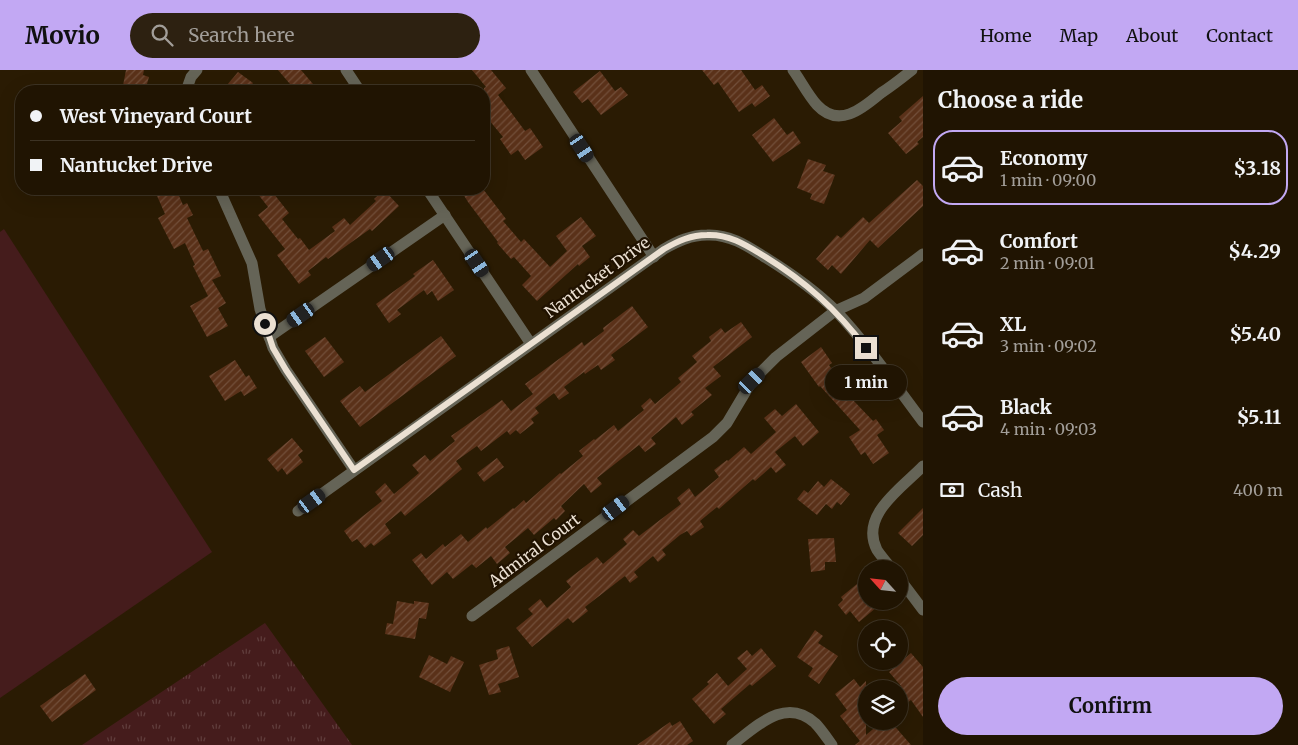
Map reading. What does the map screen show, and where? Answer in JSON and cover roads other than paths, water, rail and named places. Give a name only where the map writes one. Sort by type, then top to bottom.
[{"type":"street","points":[[188,85],[191,77],[197,70]]},
{"type":"street","points":[[346,70],[356,85]]},
{"type":"street","points":[[531,70],[654,257]]},
{"type":"street","points":[[793,70],[818,106],[826,112],[845,116],[860,110],[912,70]]},
{"type":"street","points":[[222,195],[252,263],[260,310],[269,338],[286,370],[354,470]]},
{"type":"street","points":[[431,195],[531,344]]},
{"type":"street","points":[[269,338],[445,215]]},
{"type":"street","name":"Nantucket Drive","points":[[298,511],[654,257],[679,240],[692,236],[725,236],[741,242],[794,275],[835,311],[923,422]]},
{"type":"street","name":"Admiral Court","points":[[472,616],[713,437],[727,423],[752,381],[776,357],[835,311],[864,298],[923,254]]},
{"type":"street","points":[[885,560],[874,540],[875,518],[880,509],[923,466]]},
{"type":"street","points":[[908,590],[923,610]]},
{"type":"street","points":[[732,745],[768,718],[778,713],[790,712],[803,715],[813,722],[832,745]]}]
